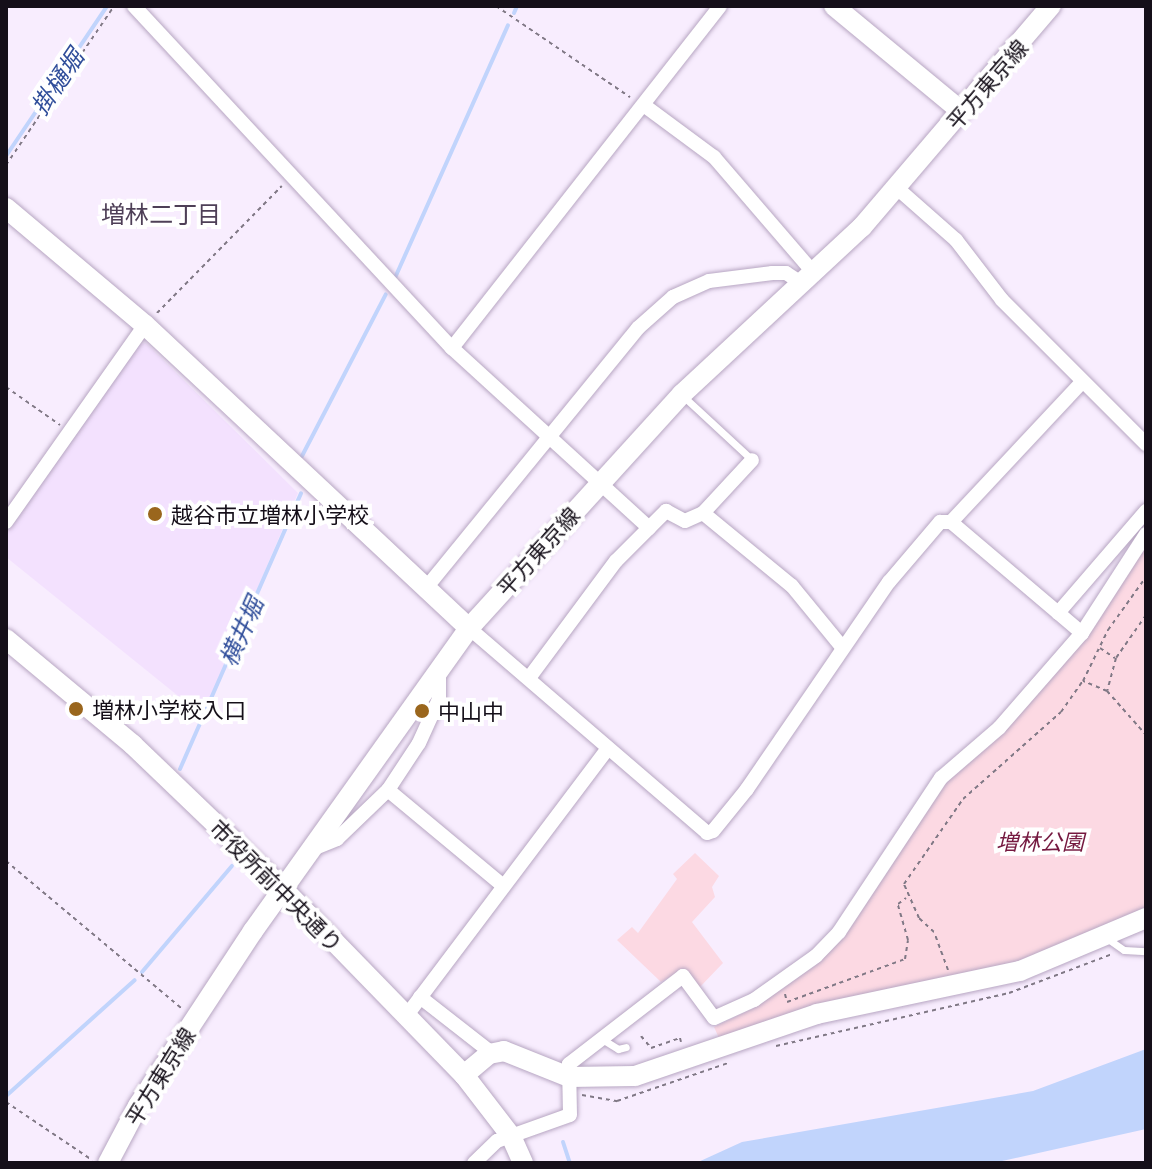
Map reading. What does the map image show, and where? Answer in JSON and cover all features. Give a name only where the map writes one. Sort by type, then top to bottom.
[{"type":"street","points":[[134,6],[452,348],[649,528]]},
{"type":"street","points":[[452,348],[645,106],[720,6]]},
{"type":"street","points":[[834,6],[961,111]]},
{"type":"street","name":"平方東京線","points":[[108,1163],[194,1019],[469,628],[682,394],[897,188],[1051,6]]},
{"type":"street","points":[[645,106],[714,157],[806,276]]},
{"type":"street","points":[[897,188],[956,240],[1002,300],[1146,444]]},
{"type":"street","points":[[6,208],[145,325],[469,628],[707,833],[713,831],[747,789],[842,647],[940,522],[951,522],[1082,633]]},
{"type":"street","points":[[426,588],[638,328],[673,297],[709,281],[772,273],[806,276]]},
{"type":"street","points":[[6,522],[67,430],[145,325]]},
{"type":"street","points":[[951,522],[1082,382]]},
{"type":"street","points":[[529,678],[616,561],[666,511],[685,521],[703,513],[752,460]]},
{"type":"street","points":[[1058,613],[1146,511]]},
{"type":"street","points":[[703,513],[792,586],[842,647]]},
{"type":"street","points":[[474,1163],[497,1141],[570,1115],[569,1064],[683,976],[714,1018],[781,982],[839,932],[941,778],[999,728],[1082,633],[1146,534]]},
{"type":"street","name":"市役所前中央通り","points":[[6,639],[133,745],[283,889],[464,1075],[511,1136],[522,1160]]},
{"type":"street","points":[[315,848],[337,839],[388,790],[419,743],[439,699],[439,672]]},
{"type":"street","points":[[407,1015],[608,748]]},
{"type":"street","points":[[388,790],[502,885]]},
{"type":"street","points":[[464,1075],[493,1054],[513,1053],[568,1083],[635,1076],[817,1014],[1020,971],[1146,918]]},
{"type":"street","points":[[420,997],[493,1054]]},
{"type":"lane","points":[[682,394],[752,460]]},
{"type":"lane","points":[[1106,937],[1124,950],[1146,951]]},
{"type":"lane","points":[[600,1038],[611,1047],[626,1047]]},
{"type":"path","points":[[6,165],[114,6]]},
{"type":"path","points":[[496,6],[645,106]]},
{"type":"path","points":[[145,325],[292,176]]},
{"type":"path","points":[[6,387],[67,430]]},
{"type":"path","points":[[952,985],[934,932],[907,897],[904,884],[963,799],[1061,712],[1083,681],[1099,647],[1146,577]]},
{"type":"path","points":[[1107,691],[1116,658],[1146,615]]},
{"type":"path","points":[[1099,647],[1116,658]]},
{"type":"path","points":[[1083,681],[1107,691],[1146,735]]},
{"type":"path","points":[[6,861],[194,1019]]},
{"type":"path","points":[[781,982],[787,1002],[896,965],[905,959],[908,940],[898,904],[907,897]]},
{"type":"path","points":[[765,1049],[1009,993],[1124,950]]},
{"type":"path","points":[[568,1083],[617,1101],[738,1059]]},
{"type":"path","points":[[6,1102],[96,1163]]},
{"type":"shaded area","name":"越谷市立増林小学校","points":[[146,343],[298,493],[203,716],[6,557],[6,535],[139,344]]},
{"type":"green space","name":"増林公園","points":[[1146,546],[1146,910],[1031,960],[719,1038],[714,1027],[756,1007],[816,965],[845,936],[946,782],[1001,735]]},
{"type":"green space","points":[[695,853],[719,876],[712,887],[715,897],[692,922],[723,963],[699,988],[682,970],[661,982],[617,940],[632,927],[638,933],[677,879],[673,874]]},
{"type":"water","points":[[1146,1049],[1146,1129],[993,1163],[696,1163],[742,1142],[1033,1091]]},
{"type":"waterway","name":"掛樋堀","points":[[6,156],[107,6]]},
{"type":"waterway","name":"横井堀","points":[[514,13],[517,6]]},
{"type":"waterway","name":"横井堀","points":[[394,280],[508,25]]},
{"type":"waterway","name":"横井堀","points":[[302,456],[386,294]]},
{"type":"waterway","name":"横井堀","points":[[180,769],[301,493]]},
{"type":"waterway","points":[[142,972],[232,866]]},
{"type":"waterway","points":[[6,1096],[135,980]]},
{"type":"waterway","points":[[563,1142],[570,1163]]},
{"type":"place","name":"越谷市立増林小学校","points":[[155,514]]},
{"type":"place","name":"増林小学校入口","points":[[76,709]]},
{"type":"place","name":"中山中","points":[[422,711]]},
{"type":"district","name":"増林二丁目","points":[[161,213]]}]
